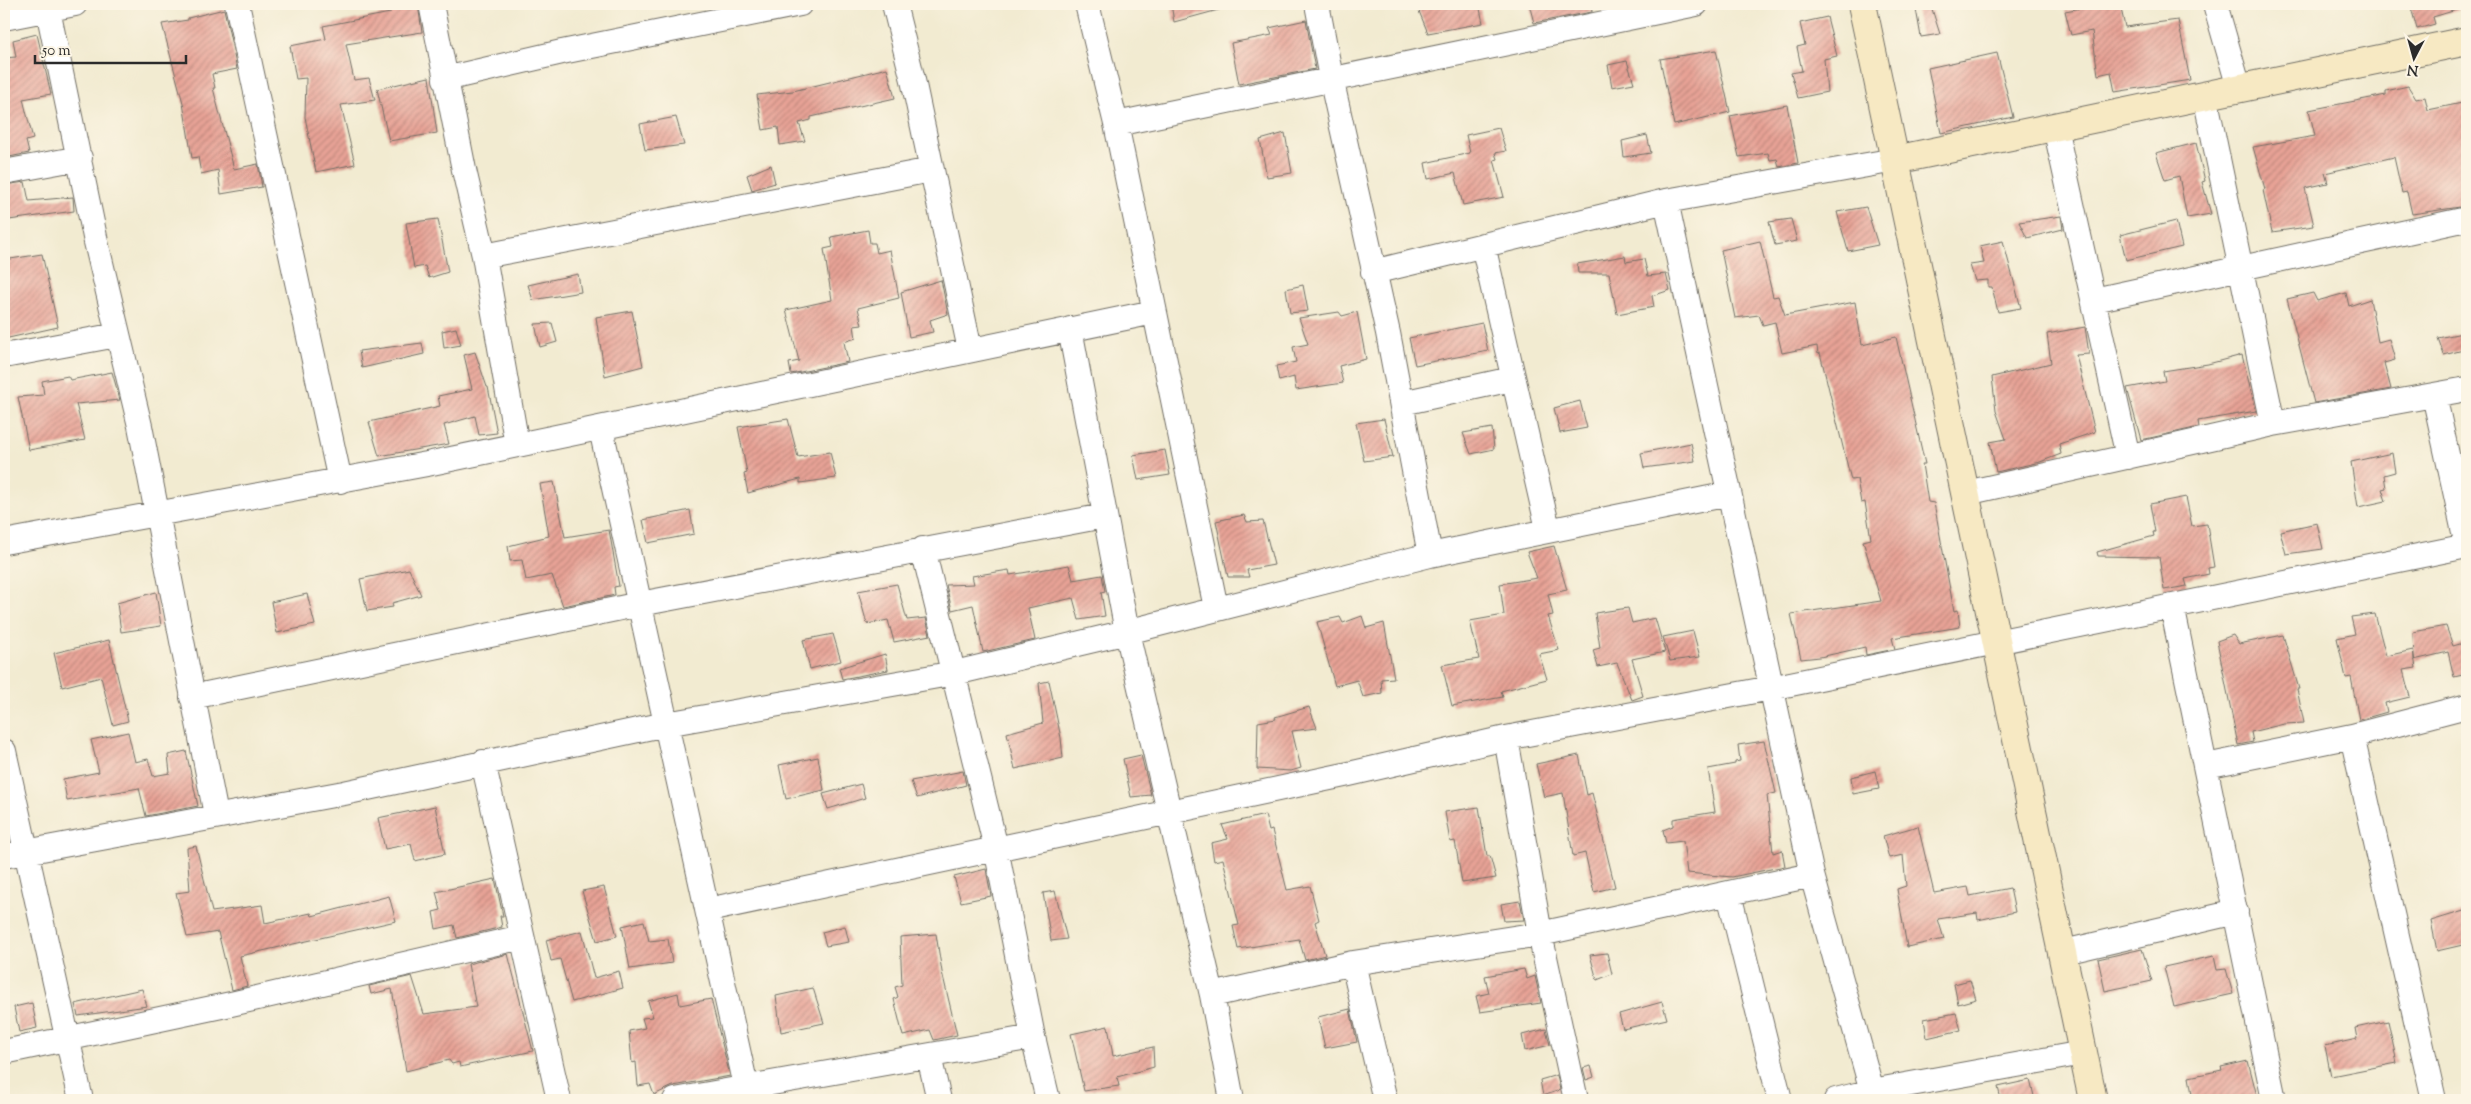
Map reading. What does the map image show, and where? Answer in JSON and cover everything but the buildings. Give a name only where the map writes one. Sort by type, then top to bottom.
[{"type":"street","points":[[4,18],[75,4]]},
{"type":"street","points":[[237,4],[340,481]]},
{"type":"street","points":[[431,4],[445,79],[484,256],[517,445]]},
{"type":"street","points":[[445,79],[745,9],[800,4]]},
{"type":"street","points":[[894,4],[913,80],[970,350]]},
{"type":"street","points":[[1087,4],[1116,124],[1216,608]]},
{"type":"street","points":[[1317,4],[1331,78],[1388,332],[1430,555]]},
{"type":"street","points":[[1116,124],[1696,4]]},
{"type":"street","points":[[1862,4],[2064,952],[2093,1100]]},
{"type":"street","points":[[2216,4],[2240,88]]},
{"type":"street","points":[[48,10],[117,335],[140,426],[155,514],[216,816]]},
{"type":"street","points":[[1373,272],[1666,201],[1895,160],[2467,41]]},
{"type":"street","points":[[2204,96],[2242,268],[2273,424]]},
{"type":"street","points":[[2055,127],[2128,457]]},
{"type":"street","points":[[4,172],[80,158]]},
{"type":"street","points":[[484,256],[931,170]]},
{"type":"street","points":[[1666,201],[1812,875],[1872,1091]]},
{"type":"street","points":[[2094,300],[2467,219]]},
{"type":"street","points":[[1484,245],[1512,380],[1548,529]]},
{"type":"street","points":[[4,542],[340,481],[601,429],[1154,312]]},
{"type":"street","points":[[1070,329],[1127,632],[1167,812],[1212,994],[1232,1100]]},
{"type":"street","points":[[4,356],[117,335]]},
{"type":"street","points":[[1402,403],[1512,380]]},
{"type":"street","points":[[1966,493],[2273,424],[2467,389]]},
{"type":"street","points":[[708,910],[1349,774],[1506,738],[1771,688],[1997,640],[2467,546],[2434,396]]},
{"type":"street","points":[[601,429],[747,1094]]},
{"type":"street","points":[[4,856],[344,793],[666,724],[955,673],[1127,632],[1430,555],[1548,529],[1729,494]]},
{"type":"street","points":[[192,697],[640,604],[923,548],[1104,516]]},
{"type":"street","points":[[923,548],[955,673],[996,848],[1033,1037],[1048,1100]]},
{"type":"street","points":[[2172,606],[2274,1100]]},
{"type":"street","points":[[2206,766],[2352,736],[2467,706]]},
{"type":"street","points":[[2352,736],[2434,1100]]},
{"type":"street","points":[[1506,738],[1540,934],[1576,1100]]},
{"type":"street","points":[[4,751],[81,1100]]},
{"type":"street","points":[[483,762],[559,1100]]},
{"type":"street","points":[[1212,994],[1353,963],[1540,934],[1812,875]]},
{"type":"street","points":[[1729,894],[1780,1100]]},
{"type":"street","points":[[2064,952],[2236,912]]},
{"type":"street","points":[[4,1052],[68,1040],[522,938]]},
{"type":"street","points":[[1353,963],[1384,1100]]},
{"type":"street","points":[[675,1100],[747,1094],[929,1056],[1033,1037]]},
{"type":"street","points":[[1836,1100],[1872,1091],[2083,1053]]},
{"type":"street","points":[[929,1056],[939,1100]]}]
